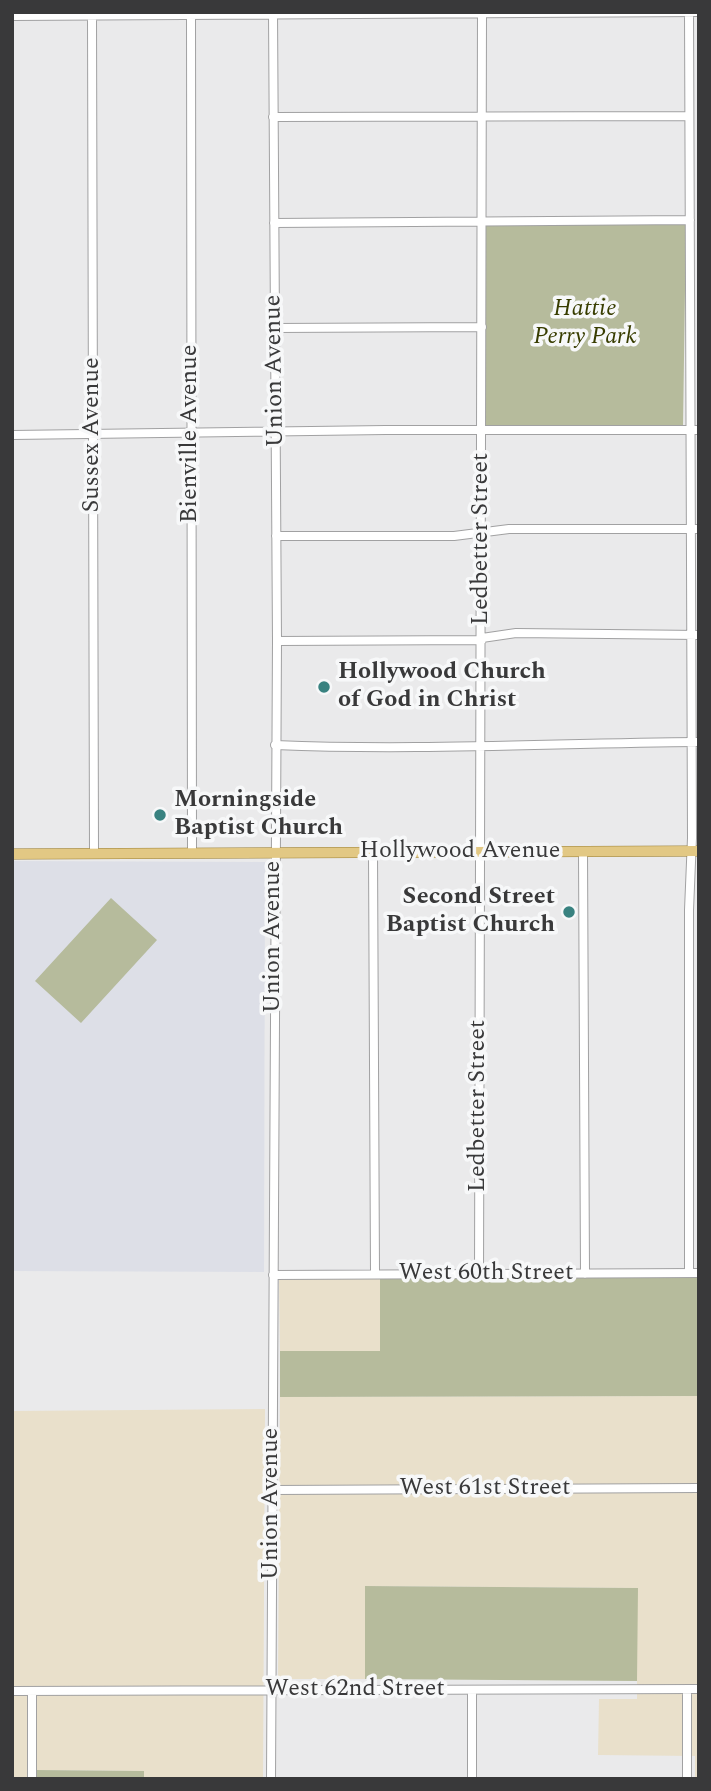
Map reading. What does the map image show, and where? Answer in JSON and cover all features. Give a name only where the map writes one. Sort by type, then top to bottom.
[{"type":"main road","name":"Hollywood Avenue","points":[[12,854],[695,851]]},
{"type":"street","points":[[12,16],[699,12]]},
{"type":"street","name":"Ledbetter Street","points":[[479,1274],[482,13]]},
{"type":"street","points":[[689,13],[695,430],[694,1206],[689,1273]]},
{"type":"street","name":"Union Avenue","points":[[271,1779],[277,641],[273,14]]},
{"type":"street","name":"Bienville Avenue","points":[[191,15],[192,853]]},
{"type":"street","name":"Sussex Avenue","points":[[92,16],[94,854]]},
{"type":"street","points":[[273,117],[690,116]]},
{"type":"street","points":[[274,223],[690,220]]},
{"type":"street","points":[[275,328],[482,327]]},
{"type":"street","points":[[12,435],[695,430]]},
{"type":"street","points":[[276,536],[454,536],[509,529],[694,529]]},
{"type":"street","points":[[277,641],[482,639],[516,633],[695,635]]},
{"type":"street","points":[[275,745],[445,747],[482,744],[695,742]]},
{"type":"street","points":[[583,852],[584,1274]]},
{"type":"street","points":[[373,853],[374,1275]]},
{"type":"street","name":"West 60th Street","points":[[273,1275],[699,1273]]},
{"type":"street","name":"West 61st Street","points":[[272,1490],[699,1488]]},
{"type":"street","points":[[687,1689],[687,1779]]},
{"type":"street","name":"West 62nd Street","points":[[12,1691],[699,1689]]},
{"type":"street","points":[[472,1690],[472,1779]]},
{"type":"street","points":[[32,1691],[32,1779]]},
{"type":"shaded area","points":[[13,861],[265,862],[264,1272],[12,1271]]},
{"type":"shaded area","points":[[279,1279],[380,1279],[380,1351],[280,1351]]},
{"type":"shaded area","points":[[699,1396],[699,1779],[695,1779],[695,1756],[598,1755],[599,1699],[637,1699],[637,1588],[366,1586],[365,1679],[278,1679],[280,1397]]},
{"type":"shaded area","points":[[265,1409],[263,1779],[144,1779],[144,1771],[36,1770],[36,1779],[12,1779],[12,1411]]},
{"type":"green space","name":"Hattie Perry Park","points":[[686,224],[683,426],[486,426],[486,225]]},
{"type":"green space","points":[[111,898],[157,940],[81,1023],[35,981]]},
{"type":"green space","points":[[699,1277],[699,1396],[280,1397],[280,1351],[380,1351],[380,1279]]},
{"type":"green space","points":[[365,1586],[638,1588],[637,1681],[365,1679]]},
{"type":"green space","points":[[36,1770],[144,1771],[144,1779],[36,1779]]},
{"type":"place","name":"Hollywood Church of God in Christ","points":[[324,687]]},
{"type":"place","name":"Morningside Baptist Church","points":[[160,815]]},
{"type":"place","name":"Second Street Baptist Church","points":[[569,912]]}]
